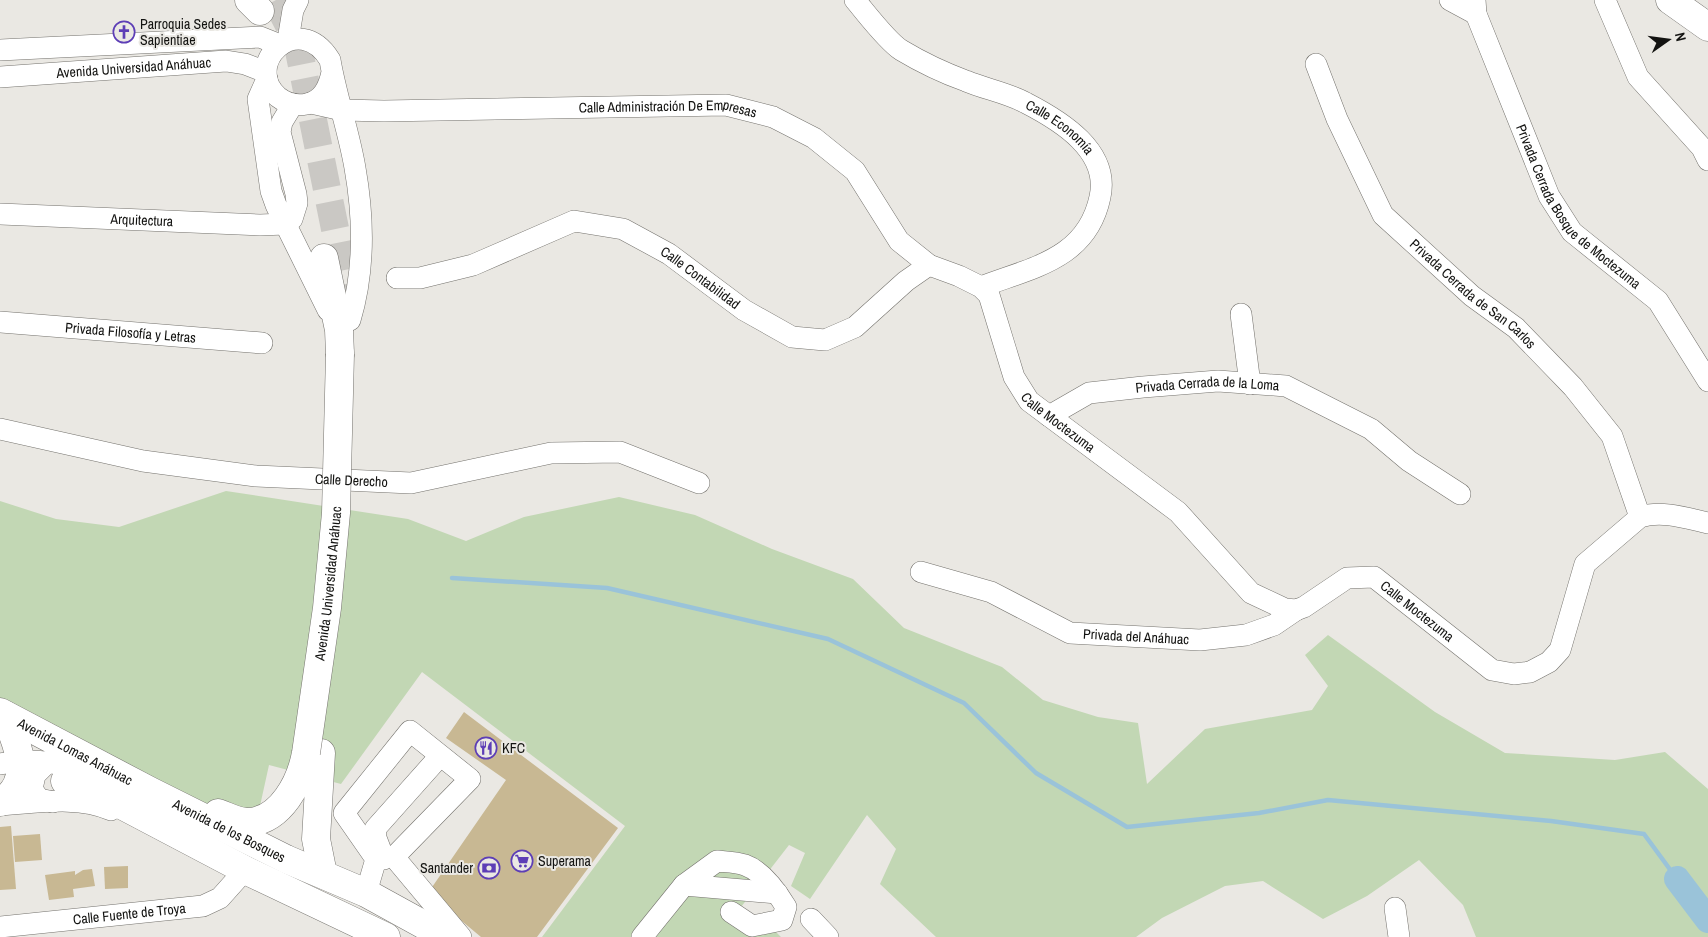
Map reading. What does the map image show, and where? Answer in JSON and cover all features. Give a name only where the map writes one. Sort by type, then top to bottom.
[{"type":"main road","points":[[1670,0],[1708,27]]},
{"type":"main road","name":"Avenida Universidad Anáhuac","points":[[324,258],[346,340]]},
{"type":"main road","name":"Avenida Universidad Anáhuac","points":[[327,886],[316,839],[310,759],[343,607],[353,446],[346,340],[348,293]]},
{"type":"main road","points":[[0,804],[6,799],[19,780],[11,762],[3,714]]},
{"type":"main road","name":"Avenida Lomas Anáhuac","points":[[3,714],[150,791]]},
{"type":"main road","points":[[301,852],[310,759]]},
{"type":"main road","name":"Avenida Universidad Anáhuac","points":[[190,811],[206,810],[241,822],[250,822],[266,816],[279,807],[289,796],[310,759]]},
{"type":"main road","name":"Avenida Lomas Anáhuac","points":[[56,782],[112,800],[214,852]]},
{"type":"main road","name":"Avenida de los Bosques","points":[[150,791],[286,859],[327,886],[366,893],[446,937]]},
{"type":"main road","name":"Avenida de los Bosques","points":[[214,852],[245,870],[386,937]]},
{"type":"main road","points":[[327,886],[415,937]]},
{"type":"street","points":[[298,0],[293,10],[284,42],[270,58],[267,76],[258,99],[260,117],[271,191],[285,224],[346,340]]},
{"type":"street","name":"Calle Economía","points":[[854,0],[899,49],[965,81],[1025,102],[1074,132],[1096,160],[1102,189],[1096,216],[1079,242],[1051,261],[981,287]]},
{"type":"street","name":"Privada Cerrada Bosque de Moctezuma","points":[[1450,0],[1475,7],[1553,203],[1572,232],[1658,300],[1708,381]]},
{"type":"street","points":[[1605,0],[1638,77],[1702,148],[1708,160]]},
{"type":"street","name":"Avenida Universidad Anáhuac","points":[[0,50],[260,37],[284,42]]},
{"type":"street","points":[[284,42],[301,38],[313,41],[324,49],[330,60],[355,168],[363,227],[358,294],[346,340]]},
{"type":"street","name":"Avenida Universidad Anáhuac","points":[[0,77],[226,61],[245,64],[267,76]]},
{"type":"street","name":"Privada Cerrada de San Carlos","points":[[1316,64],[1337,119],[1383,216],[1472,296],[1516,328],[1573,386],[1612,436],[1640,517]]},
{"type":"street","points":[[285,224],[292,218],[296,203],[280,132],[282,122],[302,103],[322,96],[330,85],[332,72]]},
{"type":"street","points":[[267,76],[276,95],[302,103]]},
{"type":"street","name":"Calle Administración De Empresas","points":[[302,103],[342,110],[384,112],[726,105],[773,118],[814,138],[855,171],[899,241],[929,265]]},
{"type":"street","name":"Arquitectura","points":[[0,214],[260,225],[285,224]]},
{"type":"street","name":"Calle Contabilidad","points":[[397,278],[420,278],[472,265],[574,221],[623,229],[669,254],[744,310],[792,337],[825,340],[854,327],[906,280],[929,265]]},
{"type":"street","points":[[929,265],[959,276],[981,287]]},
{"type":"street","name":"Calle Moctezuma","points":[[981,287],[989,295],[1014,377],[1029,401],[1178,512],[1251,592],[1285,610],[1296,610],[1347,578],[1361,575],[1374,577],[1492,670],[1514,674],[1530,672],[1549,662],[1560,650],[1585,564],[1640,517]]},
{"type":"street","points":[[1241,314],[1250,384]]},
{"type":"street","name":"Privada Filosofía y Letras","points":[[0,322],[262,343]]},
{"type":"street","name":"Privada Cerrada de la Loma","points":[[1050,416],[1089,393],[1218,381],[1286,386],[1371,430],[1409,461],[1460,494]]},
{"type":"street","name":"Calle Derecho","points":[[0,429],[143,461],[256,476],[411,482],[551,453],[620,452],[700,483]]},
{"type":"street","points":[[1640,517],[1651,514],[1663,514],[1708,522]]},
{"type":"street","name":"Privada del Anáhuac","points":[[921,572],[991,592],[1070,633],[1200,640],[1246,635],[1274,625],[1296,610]]},
{"type":"street","points":[[366,893],[385,859],[470,779],[410,731],[344,813],[385,859],[432,905],[461,937]]},
{"type":"street","points":[[385,859],[376,838],[375,829],[440,756]]},
{"type":"street","name":"Avenida de los Bosques","points":[[11,762],[56,782],[150,791]]},
{"type":"street","name":"Avenida de los Bosques","points":[[0,804],[56,782]]},
{"type":"street","points":[[642,937],[658,915],[684,886],[717,861],[744,864],[753,869],[777,893],[786,907],[782,920],[752,926],[731,912]]},
{"type":"street","name":"Calle Fuente de Troya","points":[[0,927],[203,906],[220,898],[245,870]]},
{"type":"street","points":[[1395,908],[1399,937]]},
{"type":"street","points":[[650,937],[658,915]]},
{"type":"street","points":[[811,919],[828,937]]},
{"type":"green space","points":[[226,491],[408,519],[466,541],[524,517],[619,497],[695,515],[772,549],[853,579],[904,628],[1002,667],[1043,700],[1098,717],[1138,723],[1147,784],[1205,729],[1312,710],[1328,686],[1305,655],[1328,635],[1435,712],[1505,753],[1615,760],[1665,752],[1708,789],[1708,937],[1476,937],[1463,905],[1419,860],[1367,896],[1323,919],[1263,881],[1225,886],[1162,918],[1136,937],[936,937],[880,884],[896,849],[867,815],[810,899],[791,886],[805,853],[789,845],[734,916],[768,924],[781,937],[542,937],[625,826],[422,672],[341,784],[269,765],[258,815],[219,814],[0,710],[0,501],[56,519],[119,527]]},
{"type":"building","name":"Superama","points":[[464,712],[618,828],[537,937],[481,937],[428,893],[506,780],[446,738]]},
{"type":"building","points":[[11,826],[16,889],[0,890],[0,827]]},
{"type":"building","points":[[40,834],[42,860],[15,862],[13,836]]},
{"type":"building","points":[[128,866],[128,888],[105,889],[104,867]]},
{"type":"building","points":[[92,869],[95,886],[73,889],[74,897],[49,900],[45,875],[75,871],[75,875],[83,870]]},
{"type":"waterway","points":[[452,578],[607,588],[828,639],[964,703],[1036,773],[1127,827],[1259,813],[1328,800],[1551,821],[1644,834],[1677,879]]},
{"type":"waterway","points":[[1677,879],[1708,920]]},
{"type":"tunnel","points":[[276,0],[297,41],[348,293]]},
{"type":"place","name":"Parroquia Sedes Sapientiae","points":[[124,32]]},
{"type":"place","name":"KFC","points":[[486,748]]},
{"type":"place","name":"Superama","points":[[522,861]]},
{"type":"place","name":"Santander","points":[[489,868]]}]
